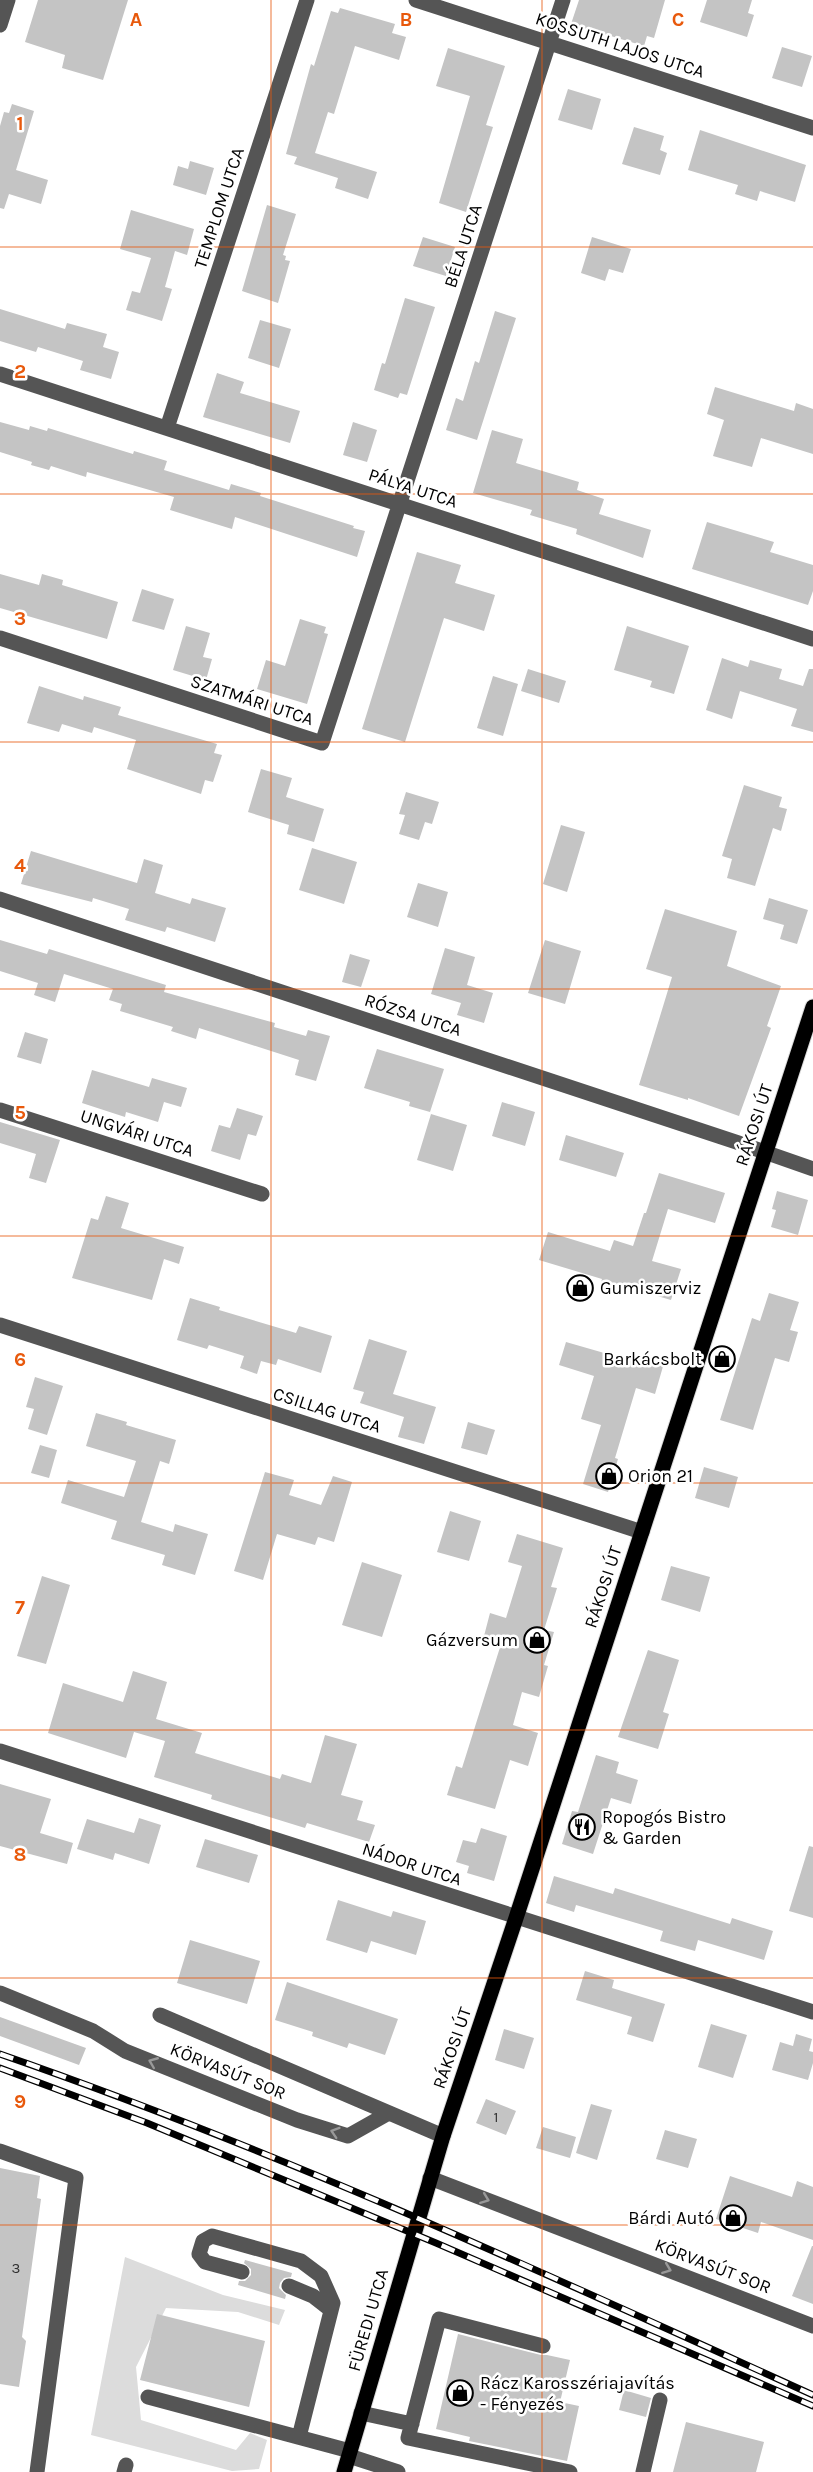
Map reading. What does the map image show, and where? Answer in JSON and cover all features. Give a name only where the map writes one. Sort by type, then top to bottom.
[{"type":"main road","name":"RÁKOSI ÚT","points":[[430,2178],[813,1007]]},
{"type":"main road","name":"FÜREDI UTCA","points":[[344,2472],[430,2178]]},
{"type":"street","points":[[0,26],[8,0]]},
{"type":"street","name":"TEMPLOM UTCA","points":[[167,428],[307,0]]},
{"type":"street","name":"KOSSUTH LAJOS UTCA","points":[[416,0],[813,128]]},
{"type":"street","name":"BÉLA UTCA","points":[[401,504],[563,0]]},
{"type":"street","name":"PÁLYA UTCA","points":[[0,374],[813,639]]},
{"type":"street","name":"SZATMÁRI UTCA","points":[[0,638],[322,743],[401,504]]},
{"type":"street","name":"RÓZSA UTCA","points":[[0,899],[813,1169]]},
{"type":"street","name":"UNGVÁRI UTCA","points":[[0,1110],[262,1194]]},
{"type":"street","name":"CSILLAG UTCA","points":[[0,1325],[642,1532]]},
{"type":"street","name":"NÁDOR UTCA","points":[[0,1751],[813,2012]]},
{"type":"street","name":"KÖRVASÚT SOR","points":[[0,1993],[93,2031],[126,2051],[297,2120],[338,2133],[348,2136],[387,2114]]},
{"type":"street","points":[[160,2016],[442,2136]]},
{"type":"street","points":[[0,2151],[76,2178],[37,2472]]},
{"type":"street","name":"KÖRVASÚT SOR","points":[[430,2178],[813,2326]]},
{"type":"street","points":[[242,2272],[205,2262],[199,2254],[203,2241],[212,2236],[301,2261],[321,2276],[333,2303],[299,2437]]},
{"type":"street","points":[[289,2286],[314,2296],[331,2310]]},
{"type":"street","points":[[543,2346],[439,2319],[408,2438],[570,2472]]},
{"type":"street","points":[[148,2397],[299,2437],[393,2471]]},
{"type":"street","points":[[643,2472],[660,2400]]},
{"type":"street","points":[[361,2413],[412,2424]]},
{"type":"shaded area","points":[[125,2257],[223,2295],[285,2310],[279,2325],[238,2312],[166,2308],[136,2367],[141,2420],[236,2450],[250,2433],[267,2440],[259,2469],[232,2471],[91,2435]]},
{"type":"building","points":[[38,0],[128,0],[103,80],[62,68],[65,55],[25,42]]},
{"type":"building","points":[[579,0],[665,0],[654,38],[647,36],[644,46],[571,24]]},
{"type":"building","points":[[707,0],[752,0],[748,13],[754,15],[747,37],[700,22]]},
{"type":"building","points":[[340,8],[395,24],[392,33],[406,37],[399,60],[355,46],[334,114],[328,112],[315,153],[377,172],[368,199],[335,188],[338,178],[294,164],[297,157],[286,154],[311,64],[314,66],[331,11],[338,13]]},
{"type":"building","points":[[782,47],[812,56],[802,87],[772,78]]},
{"type":"building","points":[[448,48],[505,66],[486,125],[493,127],[466,212],[439,203],[470,96],[436,86]]},
{"type":"building","points":[[568,89],[601,99],[592,130],[558,120]]},
{"type":"building","points":[[12,104],[34,111],[16,170],[48,180],[41,204],[9,194],[4,209],[0,208],[0,126],[4,112],[9,113]]},
{"type":"building","points":[[634,127],[664,136],[660,150],[667,153],[660,175],[622,164]]},
{"type":"building","points":[[700,130],[806,165],[795,202],[760,191],[757,201],[735,194],[738,185],[688,170]]},
{"type":"building","points":[[190,161],[214,168],[206,195],[173,185],[178,166],[188,169]]},
{"type":"building","points":[[267,205],[296,214],[283,255],[286,256],[285,260],[290,261],[278,303],[242,291]]},
{"type":"building","points":[[131,210],[194,229],[187,255],[175,251],[165,287],[172,289],[162,321],[126,310],[132,291],[140,293],[151,258],[120,249]]},
{"type":"building","points":[[423,237],[455,247],[446,276],[413,266]]},
{"type":"building","points":[[592,237],[631,249],[623,273],[609,269],[605,281],[581,273]]},
{"type":"building","points":[[405,298],[435,307],[407,395],[400,393],[398,398],[374,390],[382,363],[385,364]]},
{"type":"building","points":[[0,309],[65,329],[67,323],[107,334],[103,347],[119,352],[111,379],[80,370],[83,361],[38,347],[36,352],[0,341]]},
{"type":"building","points":[[495,311],[516,318],[477,440],[446,430],[456,398],[463,401],[475,361],[479,363]]},
{"type":"building","points":[[260,320],[291,329],[279,368],[248,358]]},
{"type":"building","points":[[217,373],[244,382],[240,393],[300,411],[290,443],[203,417]]},
{"type":"building","points":[[715,387],[794,411],[796,403],[813,409],[813,454],[761,438],[752,467],[713,456],[724,420],[707,414]]},
{"type":"building","points":[[0,422],[29,430],[30,426],[47,431],[48,428],[133,454],[134,451],[167,461],[164,470],[229,490],[231,484],[261,493],[260,496],[354,526],[353,528],[365,531],[357,557],[235,517],[232,529],[170,510],[174,497],[87,472],[86,477],[51,466],[49,470],[31,465],[32,462],[0,452]]},
{"type":"building","points":[[353,422],[377,430],[367,462],[343,455]]},
{"type":"building","points":[[492,430],[523,439],[516,463],[579,482],[577,490],[604,499],[599,514],[651,530],[643,558],[576,534],[577,529],[530,515],[532,510],[473,493]]},
{"type":"building","points":[[707,522],[774,542],[770,552],[813,565],[813,591],[808,605],[692,569]]},
{"type":"building","points":[[417,552],[461,565],[455,583],[495,595],[484,631],[444,618],[405,742],[362,729]]},
{"type":"building","points":[[0,574],[39,585],[42,574],[63,580],[62,585],[118,602],[107,639],[0,608]]},
{"type":"building","points":[[142,589],[174,599],[164,630],[132,621]]},
{"type":"building","points":[[300,619],[326,627],[324,633],[328,634],[307,704],[257,689],[266,660],[285,666]]},
{"type":"building","points":[[186,626],[210,633],[203,657],[212,659],[206,680],[173,670]]},
{"type":"building","points":[[627,626],[689,646],[674,694],[650,687],[652,681],[614,670]]},
{"type":"building","points":[[722,658],[748,667],[750,660],[782,669],[779,679],[803,686],[809,669],[813,669],[813,732],[791,726],[797,709],[740,691],[732,719],[706,710]]},
{"type":"building","points":[[528,669],[566,681],[559,703],[521,691]]},
{"type":"building","points":[[493,676],[518,684],[503,736],[477,728]]},
{"type":"building","points":[[39,686],[83,700],[84,696],[121,707],[118,715],[217,744],[214,753],[222,755],[213,782],[205,780],[201,794],[127,769],[136,740],[94,727],[92,733],[62,724],[59,732],[27,723]]},
{"type":"building","points":[[261,769],[292,778],[286,797],[324,809],[314,842],[287,834],[289,825],[248,812]]},
{"type":"building","points":[[744,785],[782,797],[779,807],[787,809],[781,831],[773,828],[755,886],[727,878],[732,859],[722,856]]},
{"type":"building","points":[[406,792],[439,802],[432,824],[425,822],[419,840],[399,834],[405,815],[399,814]]},
{"type":"building","points":[[561,825],[585,832],[567,892],[543,884]]},
{"type":"building","points":[[312,848],[357,862],[344,904],[299,890]]},
{"type":"building","points":[[31,851],[137,883],[144,859],[163,865],[155,893],[190,904],[192,898],[226,908],[215,942],[167,927],[165,932],[125,920],[129,909],[93,898],[92,902],[21,884]]},
{"type":"building","points":[[418,883],[448,892],[438,927],[407,917]]},
{"type":"building","points":[[769,898],[808,910],[797,944],[780,939],[784,925],[763,919]]},
{"type":"building","points":[[665,909],[737,931],[727,966],[781,986],[767,1026],[771,1028],[739,1116],[688,1098],[688,1100],[639,1085],[672,977],[646,969]]},
{"type":"building","points":[[0,940],[47,954],[49,949],[166,985],[164,992],[275,1023],[274,1027],[306,1036],[308,1030],[330,1036],[316,1081],[295,1075],[299,1060],[199,1028],[196,1039],[171,1031],[173,1027],[120,1011],[122,1004],[109,1000],[113,989],[64,974],[55,1002],[34,995],[38,983],[0,971]]},
{"type":"building","points":[[545,940],[581,951],[565,1004],[528,993]]},
{"type":"building","points":[[445,948],[475,957],[467,985],[493,993],[484,1023],[457,1015],[461,1003],[431,994]]},
{"type":"building","points":[[350,954],[370,960],[361,987],[342,982]]},
{"type":"building","points":[[25,1032],[48,1039],[41,1064],[17,1057]]},
{"type":"building","points":[[377,1049],[444,1069],[430,1112],[409,1106],[410,1102],[364,1088]]},
{"type":"building","points":[[92,1070],[149,1087],[152,1078],[187,1088],[181,1107],[164,1102],[158,1122],[126,1112],[125,1117],[82,1103]]},
{"type":"building","points":[[502,1102],[535,1112],[525,1146],[492,1136]]},
{"type":"building","points":[[237,1108],[263,1116],[256,1136],[248,1134],[240,1160],[211,1151],[219,1125],[230,1128]]},
{"type":"building","points":[[431,1114],[467,1125],[453,1171],[417,1160]]},
{"type":"building","points":[[0,1122],[60,1140],[46,1183],[29,1178],[36,1154],[0,1143]]},
{"type":"building","points":[[566,1135],[624,1153],[616,1177],[559,1160]]},
{"type":"building","points":[[659,1173],[725,1193],[715,1223],[668,1209],[652,1261],[681,1269],[671,1300],[637,1290],[635,1296],[600,1286],[602,1279],[539,1260],[548,1232],[610,1251],[614,1240],[633,1246]]},
{"type":"building","points":[[777,1191],[808,1200],[798,1235],[771,1227],[776,1210],[772,1209]]},
{"type":"building","points":[[106,1196],[129,1203],[121,1228],[184,1247],[179,1264],[164,1259],[152,1300],[72,1278],[91,1218],[98,1220]]},
{"type":"building","points":[[769,1293],[799,1302],[790,1330],[798,1332],[789,1362],[775,1358],[753,1430],[720,1420],[752,1318],[760,1321]]},
{"type":"building","points":[[190,1298],[220,1307],[219,1310],[296,1333],[299,1326],[332,1336],[321,1373],[278,1359],[276,1365],[261,1361],[257,1374],[240,1368],[244,1356],[209,1345],[207,1349],[177,1340]]},
{"type":"building","points":[[369,1339],[407,1351],[393,1394],[436,1407],[424,1444],[398,1437],[404,1417],[360,1403],[364,1392],[353,1389]]},
{"type":"building","points":[[566,1342],[632,1361],[634,1354],[664,1363],[655,1394],[636,1388],[615,1458],[618,1459],[608,1492],[583,1484],[601,1425],[581,1419],[594,1376],[559,1365]]},
{"type":"building","points":[[35,1377],[63,1386],[47,1435],[28,1429],[34,1409],[26,1407]]},
{"type":"building","points":[[96,1413],[176,1440],[169,1464],[160,1461],[141,1522],[173,1532],[175,1524],[208,1534],[195,1575],[162,1565],[165,1555],[111,1539],[117,1521],[61,1503],[68,1480],[124,1497],[136,1461],[86,1446]]},
{"type":"building","points":[[468,1422],[495,1430],[487,1455],[461,1448]]},
{"type":"building","points":[[40,1445],[57,1450],[49,1478],[31,1473]]},
{"type":"building","points":[[704,1467],[738,1477],[729,1508],[695,1498]]},
{"type":"building","points":[[265,1472],[294,1480],[289,1495],[321,1505],[333,1476],[352,1482],[334,1542],[318,1537],[315,1545],[277,1534],[263,1580],[234,1571]]},
{"type":"building","points":[[450,1511],[481,1521],[469,1561],[437,1552]]},
{"type":"building","points":[[517,1534],[563,1548],[551,1587],[557,1588],[544,1630],[554,1632],[544,1665],[548,1666],[539,1697],[522,1692],[513,1725],[538,1733],[528,1766],[510,1760],[495,1809],[447,1795],[456,1766],[462,1768],[502,1641],[484,1636],[490,1613],[506,1618],[522,1566],[508,1562]]},
{"type":"building","points":[[362,1562],[402,1575],[382,1637],[342,1625]]},
{"type":"building","points":[[671,1566],[710,1577],[700,1612],[661,1600]]},
{"type":"building","points":[[42,1576],[70,1585],[46,1664],[17,1656]]},
{"type":"building","points":[[648,1650],[679,1660],[663,1712],[669,1714],[658,1749],[618,1737]]},
{"type":"building","points":[[133,1671],[167,1682],[156,1719],[202,1733],[195,1753],[280,1779],[282,1774],[311,1783],[325,1735],[357,1744],[341,1795],[363,1801],[357,1820],[375,1825],[369,1842],[307,1823],[305,1828],[211,1799],[212,1795],[154,1777],[165,1741],[134,1732],[126,1758],[48,1733],[63,1683],[123,1702]]},
{"type":"building","points":[[596,1755],[619,1762],[616,1773],[638,1780],[631,1804],[611,1798],[593,1854],[562,1844],[572,1811],[578,1812]]},
{"type":"building","points":[[0,1784],[51,1799],[40,1833],[73,1843],[67,1864],[0,1846]]},
{"type":"building","points":[[139,1818],[161,1825],[149,1864],[115,1853],[113,1860],[77,1849],[87,1819],[134,1833]]},
{"type":"building","points":[[481,1828],[507,1836],[494,1881],[467,1873],[469,1866],[456,1862],[463,1840],[476,1843]]},
{"type":"building","points":[[205,1839],[258,1855],[249,1883],[196,1867]]},
{"type":"building","points":[[809,1846],[813,1847],[813,1918],[789,1911]]},
{"type":"building","points":[[554,1876],[613,1894],[615,1888],[730,1924],[732,1918],[773,1931],[764,1960],[698,1940],[695,1951],[660,1941],[663,1931],[576,1905],[574,1912],[546,1903]]},
{"type":"building","points":[[338,1900],[391,1917],[393,1911],[426,1921],[416,1955],[371,1941],[367,1953],[326,1940]]},
{"type":"building","points":[[190,1940],[260,1961],[247,2004],[177,1983]]},
{"type":"building","points":[[585,1971],[614,1980],[612,1988],[665,2004],[653,2042],[627,2034],[632,2017],[576,2000]]},
{"type":"building","points":[[287,1982],[398,2019],[385,2055],[349,2043],[347,2048],[312,2036],[313,2032],[275,2020]]},
{"type":"building","points":[[0,2017],[86,2048],[79,2065],[0,2036]]},
{"type":"building","points":[[711,2024],[747,2035],[733,2078],[698,2067]]},
{"type":"building","points":[[504,2029],[534,2038],[524,2069],[495,2060]]},
{"type":"building","points":[[796,2034],[812,2039],[809,2051],[813,2052],[813,2063],[808,2080],[772,2070],[780,2042],[793,2046]]},
{"type":"building","points":[[486,2099],[516,2111],[506,2135],[476,2123]]},
{"type":"building","points":[[591,2104],[612,2110],[597,2160],[576,2153]]},
{"type":"building","points":[[543,2127],[576,2137],[570,2158],[536,2148]]},
{"type":"building","points":[[665,2130],[697,2139],[688,2168],[656,2159]]},
{"type":"building","points":[[0,2168],[40,2176],[37,2198],[41,2199],[22,2337],[26,2341],[19,2387],[0,2384]]},
{"type":"building","points":[[730,2176],[792,2197],[797,2181],[813,2187],[813,2240],[761,2222],[758,2233],[716,2219]]},
{"type":"building","points":[[813,2246],[813,2304],[792,2296]]},
{"type":"building","points":[[245,2260],[292,2273],[291,2277],[284,2278],[280,2283],[279,2288],[286,2295],[285,2299],[238,2285],[239,2281],[245,2281],[251,2275],[251,2269],[244,2263]]},
{"type":"building","points":[[157,2314],[265,2341],[249,2407],[140,2380]]},
{"type":"building","points":[[458,2334],[570,2360],[560,2402],[579,2406],[567,2461],[469,2441],[470,2437],[436,2429]]},
{"type":"building","points":[[624,2390],[651,2398],[646,2417],[619,2410]]},
{"type":"building","points":[[686,2422],[764,2442],[756,2472],[673,2472]]},
{"type":"railway","points":[[0,2054],[104,2091],[309,2172],[512,2259],[813,2395]]},
{"type":"railway","points":[[0,2068],[147,2123],[436,2243],[813,2406]]},
{"type":"place","name":"Gumiszerviz","points":[[580,1288]]},
{"type":"place","name":"Barkácsbolt","points":[[722,1359]]},
{"type":"place","name":"Orion 21","points":[[609,1476]]},
{"type":"place","name":"Gázversum","points":[[537,1640]]},
{"type":"place","name":"Ropogós Bistro & Garden","points":[[582,1827]]},
{"type":"place","name":"Bárdi Autó","points":[[733,2218]]},
{"type":"place","name":"Rácz Karosszériajavítás - Fényezés","points":[[460,2393]]}]
